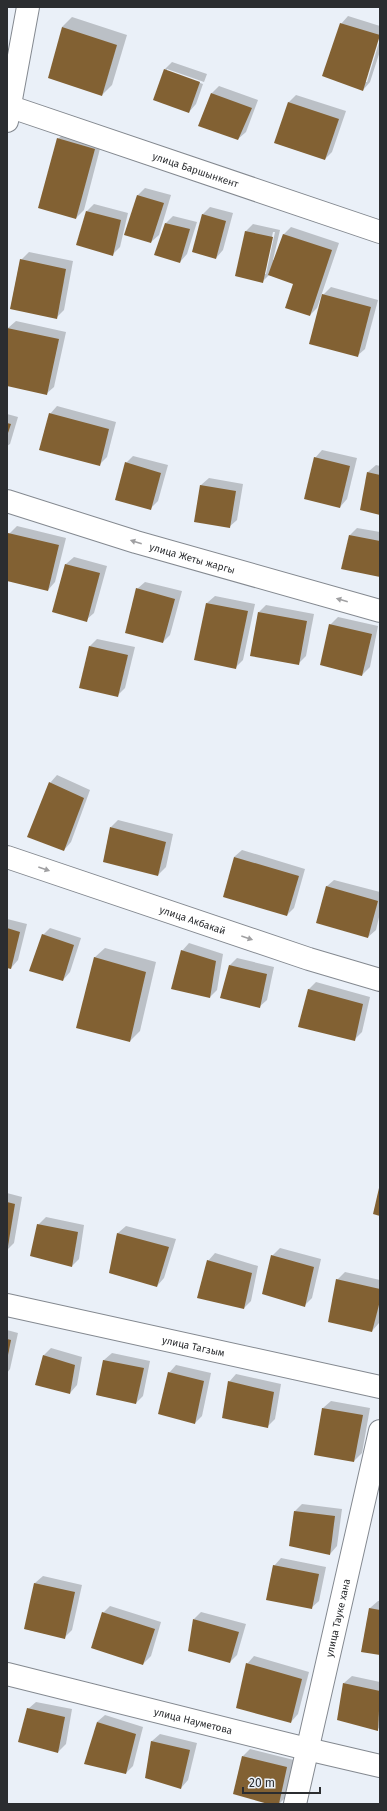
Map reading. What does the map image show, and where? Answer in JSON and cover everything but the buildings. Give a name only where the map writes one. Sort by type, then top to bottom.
[{"type":"street","points":[[9,114],[28,7]]},
{"type":"street","name":"улица Баршынкент","points":[[9,114],[380,232]]},
{"type":"street","name":"улица Жеты жаргы","points":[[7,501],[136,542],[380,611]]},
{"type":"street","name":"улица Акбакай","points":[[7,857],[309,959],[380,980]]},
{"type":"street","name":"улица Тагзым","points":[[7,1305],[380,1387]]},
{"type":"street","name":"улица Тауке хана","points":[[294,1804],[380,1431]]},
{"type":"street","name":"улица Науметова","points":[[7,1674],[380,1766]]}]
